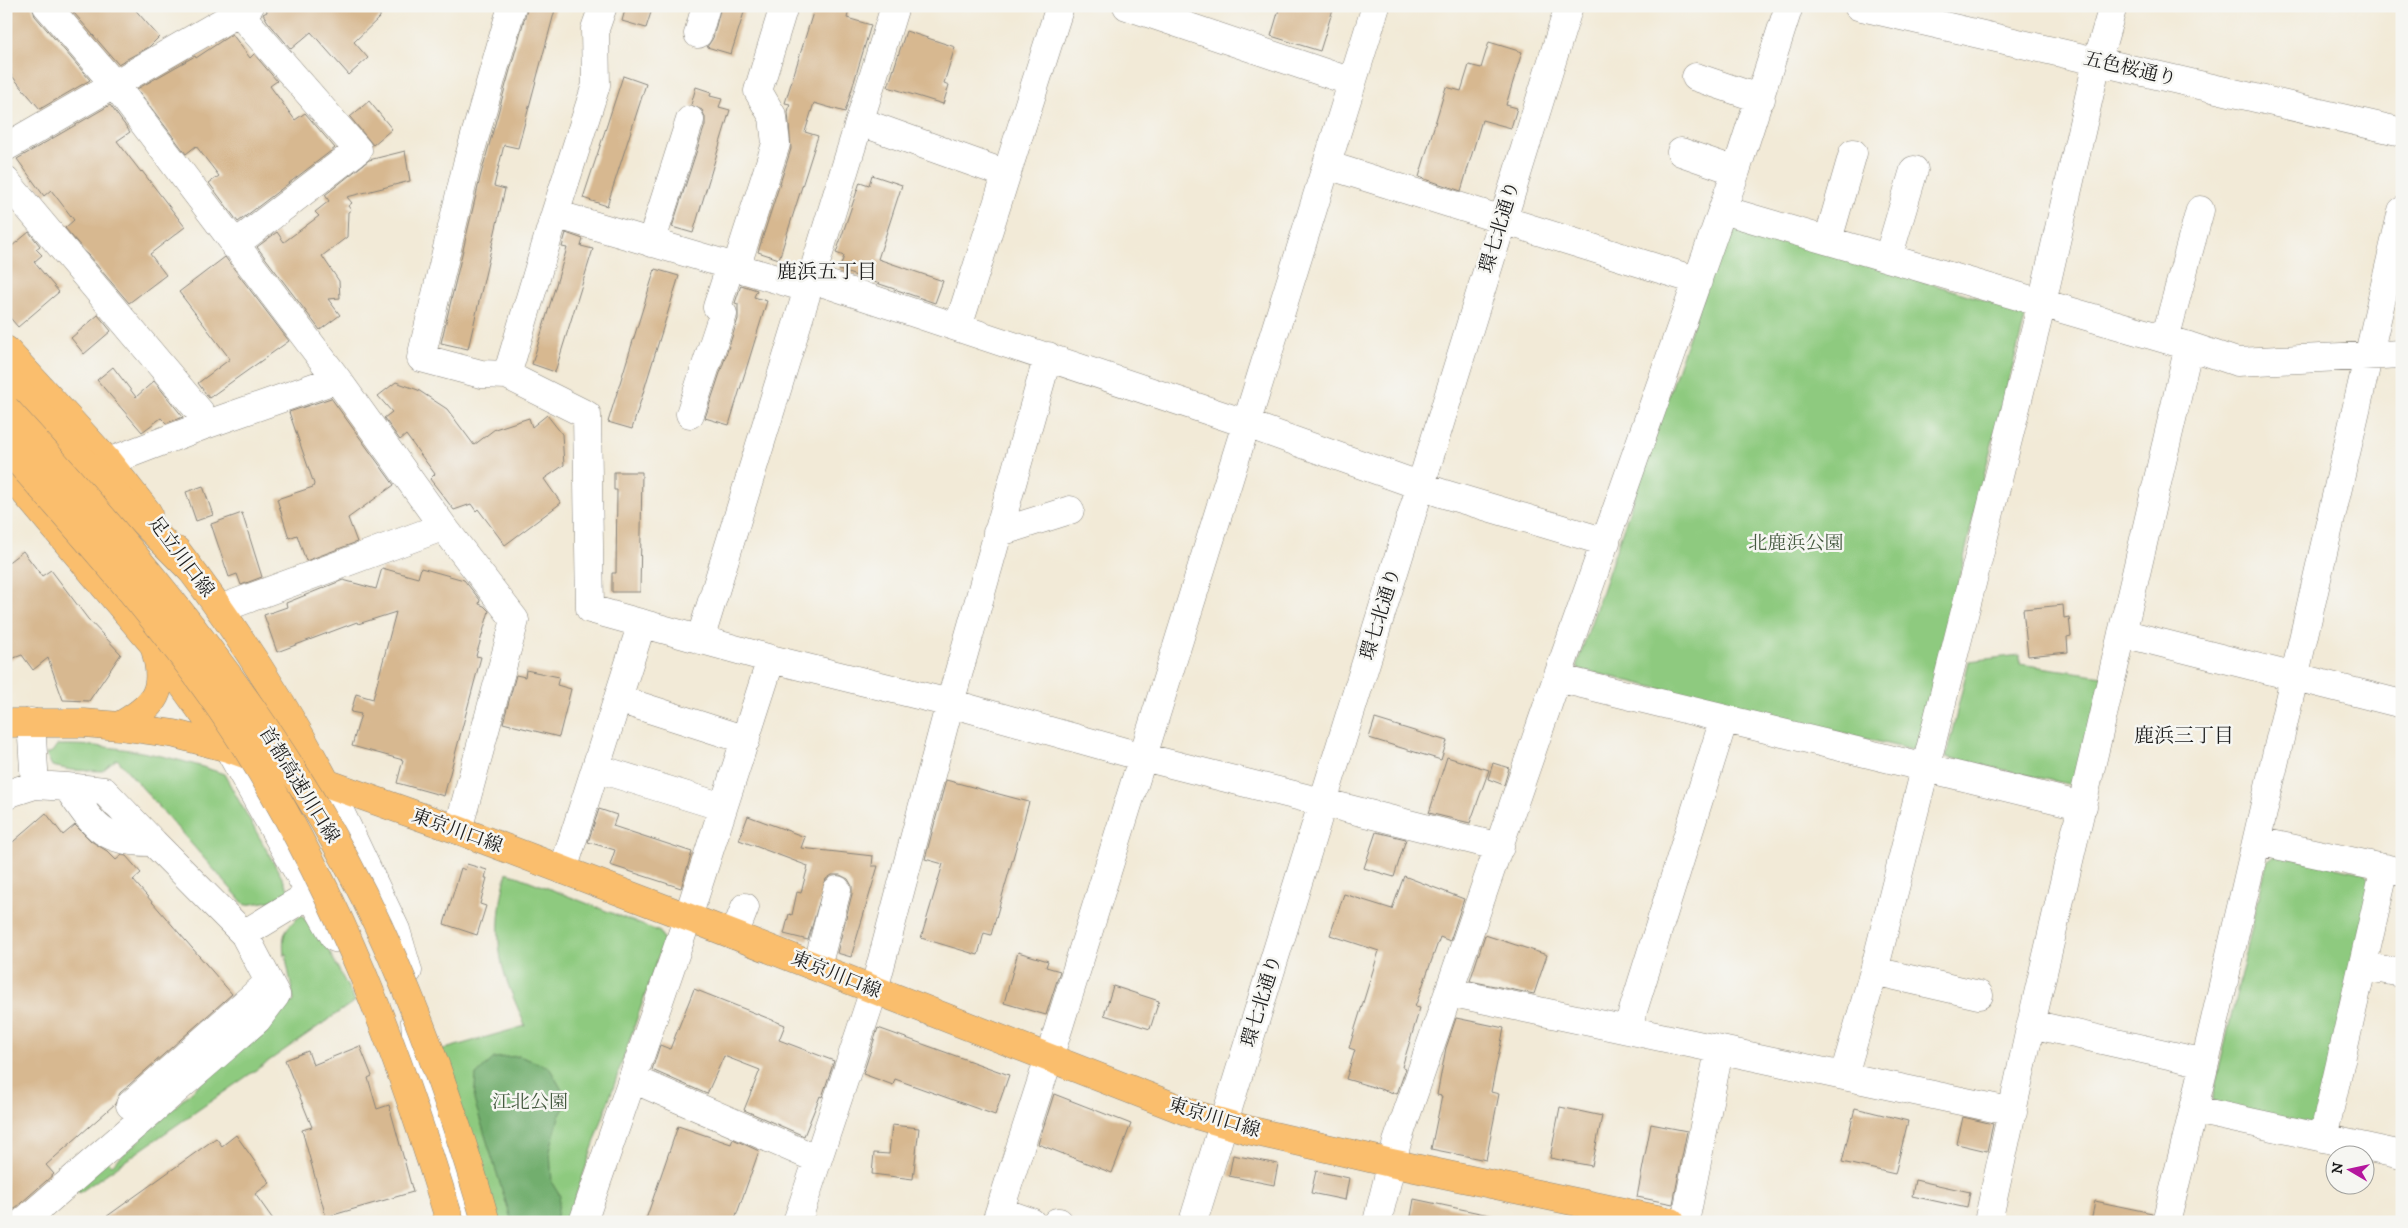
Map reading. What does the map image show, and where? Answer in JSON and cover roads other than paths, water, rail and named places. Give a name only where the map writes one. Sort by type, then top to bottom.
[{"type":"main road","name":"足立川口線","points":[[6,350],[108,462],[220,609],[305,742],[327,784]]},
{"type":"main road","points":[[6,378],[76,454],[191,570]]},
{"type":"main road","name":"首都高速川口線","points":[[6,409],[79,490],[173,603],[221,665],[312,802],[363,894],[399,974],[440,1081],[486,1222]]},
{"type":"main road","name":"首都高速川口線","points":[[6,447],[153,617],[244,744],[289,820],[369,985],[407,1090],[450,1222]]},
{"type":"main road","points":[[10,483],[154,645],[228,748]]},
{"type":"main road","points":[[119,726],[146,710],[159,688],[160,672],[154,645]]},
{"type":"main road","name":"東京川口線","points":[[19,723],[119,726],[175,734],[228,748],[458,830],[817,967],[1048,1059],[1224,1124],[1391,1163],[1671,1222]]},
{"type":"street","points":[[47,6],[114,84],[337,379],[442,525],[514,620],[458,830]]},
{"type":"street","points":[[512,6],[469,158],[421,358],[481,374],[507,375],[587,416],[590,609],[771,659],[950,703],[1143,757],[1500,847]]},
{"type":"street","points":[[507,375],[596,85],[595,29],[603,6]]},
{"type":"street","points":[[698,34],[706,6]]},
{"type":"street","points":[[690,414],[723,314],[717,307],[733,268],[776,144],[773,117],[758,92],[784,6]]},
{"type":"street","points":[[700,640],[808,283],[861,122],[895,6]]},
{"type":"street","points":[[958,327],[1060,6]]},
{"type":"street","points":[[1127,6],[1352,82]]},
{"type":"street","points":[[1031,1222],[998,1217],[1376,6]]},
{"type":"street","name":"環七北通り","points":[[1193,1222],[1324,802],[1419,485],[1569,6]]},
{"type":"street","points":[[1377,1222],[1391,1163],[1449,992],[1557,678],[1761,99],[1790,6]]},
{"type":"street","name":"五色桜通り","points":[[1858,6],[2402,132]]},
{"type":"street","points":[[1844,1075],[1874,972],[2042,302],[2097,62],[2113,6]]},
{"type":"street","points":[[6,147],[240,8],[358,150],[234,245]]},
{"type":"street","points":[[1696,77],[1761,99]]},
{"type":"street","points":[[651,243],[690,120]]},
{"type":"street","points":[[861,122],[1006,174]]},
{"type":"street","points":[[1680,152],[1736,171]]},
{"type":"street","points":[[1828,240],[1853,153]]},
{"type":"street","points":[[1327,165],[1698,281]]},
{"type":"street","points":[[1888,258],[1914,170]]},
{"type":"street","points":[[6,181],[200,412],[205,425]]},
{"type":"street","points":[[1722,210],[2042,302],[2237,362],[2402,354]]},
{"type":"street","points":[[1988,1222],[2031,1024],[2122,633],[2200,210]]},
{"type":"street","points":[[2166,1222],[2206,1064],[2402,211]]},
{"type":"street","points":[[555,214],[733,268],[793,284],[824,283],[1246,423],[1419,485],[1606,542]]},
{"type":"street","points":[[797,1222],[874,990],[950,703],[1048,356]]},
{"type":"street","points":[[108,462],[205,425],[337,379]]},
{"type":"street","points":[[997,534],[1070,510]]},
{"type":"street","points":[[220,609],[434,530],[442,525]]},
{"type":"street","points":[[563,870],[642,623]]},
{"type":"street","points":[[2122,633],[2402,704]]},
{"type":"street","points":[[582,1222],[688,917],[716,866],[723,807],[771,659]]},
{"type":"street","points":[[1557,678],[2083,806]]},
{"type":"street","points":[[618,698],[746,740]]},
{"type":"street","points":[[1627,1030],[1724,719]]},
{"type":"street","points":[[19,723],[35,785]]},
{"type":"street","points":[[228,748],[363,992],[420,1073]]},
{"type":"street","points":[[596,768],[723,807]]},
{"type":"street","points":[[327,784],[396,930],[411,978],[420,1073],[467,1222]]},
{"type":"street","points":[[6,796],[35,785],[67,787],[100,830],[127,842],[153,842],[244,934],[276,995],[258,1020],[23,1222]]},
{"type":"street","points":[[2257,841],[2394,870],[2363,966],[2323,1138]]},
{"type":"street","points":[[817,967],[837,890]]},
{"type":"street","points":[[244,934],[310,894]]},
{"type":"street","points":[[734,935],[745,907]]},
{"type":"street","points":[[2363,966],[2402,972]]},
{"type":"street","points":[[1874,972],[1979,995]]},
{"type":"street","points":[[56,1171],[269,982]]},
{"type":"street","points":[[1449,992],[2013,1112]]},
{"type":"street","points":[[2031,1024],[2206,1064]]},
{"type":"street","points":[[1685,1222],[1719,1050]]},
{"type":"street","points":[[633,1079],[817,1159]]},
{"type":"street","points":[[2195,1110],[2402,1155]]},
{"type":"district","name":"鹿浜五丁目","points":[[827,272]]},
{"type":"district","name":"鹿浜三丁目","points":[[2184,736]]},
{"type":"park label","name":"北鹿浜公園","points":[[1796,543]]},
{"type":"park label","name":"江北公園","points":[[530,1102]]}]
